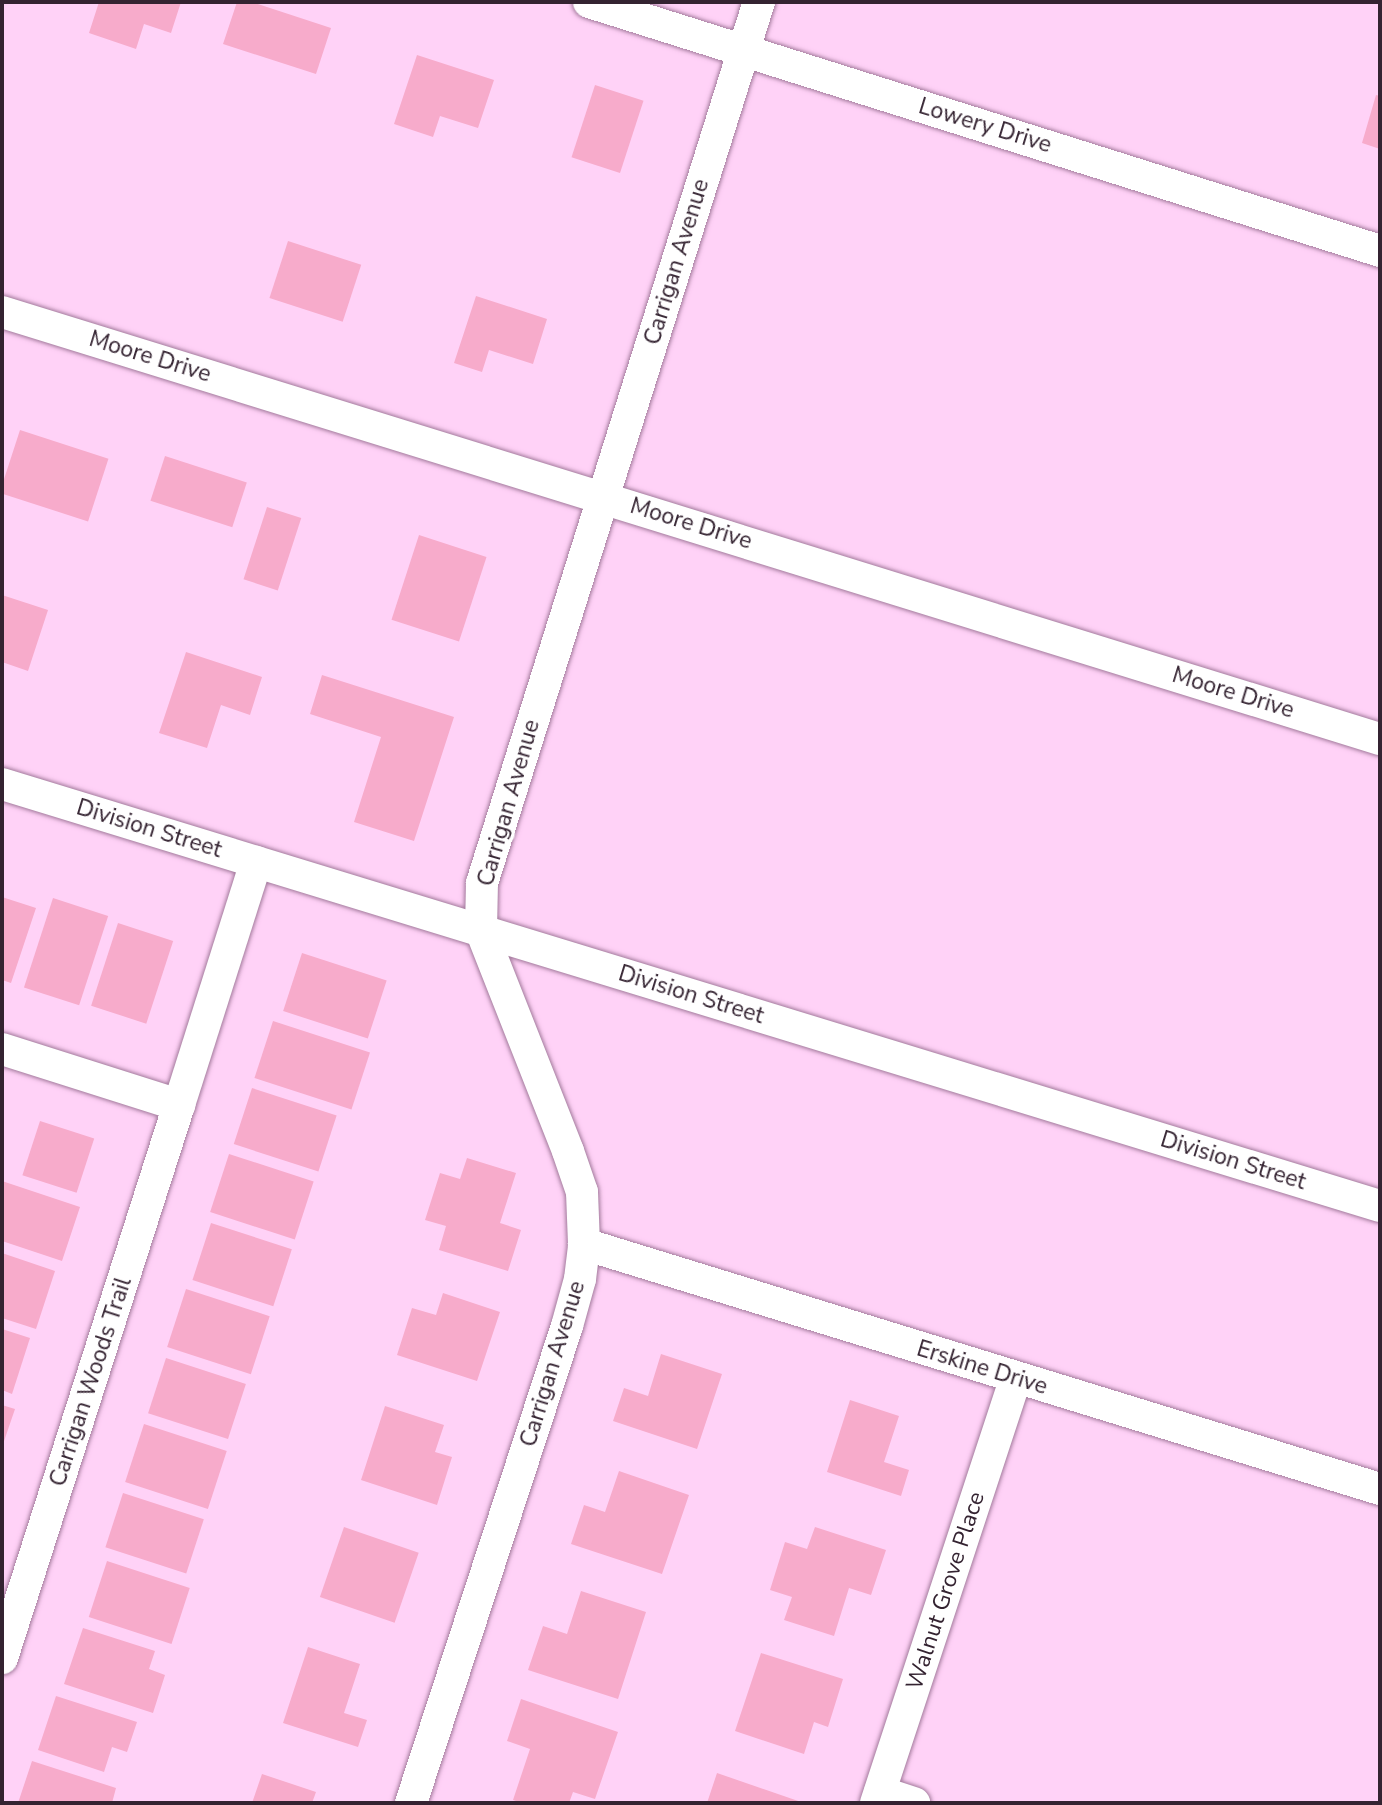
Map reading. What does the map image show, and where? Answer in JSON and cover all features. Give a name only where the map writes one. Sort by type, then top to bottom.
[{"type":"street","name":"Lowery Drive","points":[[589,2],[1380,251]]},
{"type":"street","name":"Carrigan Avenue","points":[[411,1803],[567,1326],[580,1279],[584,1244],[582,1192],[569,1151],[481,930],[482,883],[759,2]]},
{"type":"street","name":"Moore Drive","points":[[2,312],[1380,739]]},
{"type":"street","name":"Division Street","points":[[2,784],[1380,1206]]},
{"type":"street","name":"Carrigan Woods Trail","points":[[2,1658],[256,862]]},
{"type":"street","points":[[2,1049],[179,1105]]},
{"type":"street","name":"Erskine Drive","points":[[584,1244],[1015,1379],[1380,1489]]},
{"type":"street","name":"Walnut Grove Place","points":[[878,1798],[1015,1379]]},
{"type":"street","points":[[878,1798],[914,1803]]},
{"type":"building","points":[[99,2],[181,2],[171,33],[144,24],[136,49],[89,33]]},
{"type":"building","points":[[237,2],[252,2],[331,28],[316,74],[223,44]]},
{"type":"building","points":[[417,55],[494,80],[478,128],[440,116],[433,137],[394,124]]},
{"type":"building","points":[[595,85],[644,101],[620,173],[572,157]]},
{"type":"building","points":[[1376,95],[1380,96],[1380,149],[1362,143]]},
{"type":"building","points":[[288,241],[361,265],[343,322],[269,298]]},
{"type":"building","points":[[476,296],[547,319],[533,364],[489,350],[482,372],[454,363]]},
{"type":"building","points":[[20,430],[108,459],[88,522],[2,494],[2,485]]},
{"type":"building","points":[[165,456],[247,483],[232,527],[150,501]]},
{"type":"building","points":[[267,507],[301,518],[278,590],[244,579]]},
{"type":"building","points":[[419,535],[487,557],[459,642],[391,620]]},
{"type":"building","points":[[2,595],[48,610],[28,671],[2,662]]},
{"type":"building","points":[[186,652],[262,677],[250,715],[221,705],[207,748],[159,733]]},
{"type":"building","points":[[322,675],[454,717],[414,841],[354,822],[381,737],[310,714]]},
{"type":"building","points":[[2,897],[36,908],[11,983],[2,980]]},
{"type":"building","points":[[53,898],[108,916],[79,1005],[24,987]]},
{"type":"building","points":[[118,923],[173,941],[146,1024],[91,1006]]},
{"type":"building","points":[[302,953],[387,981],[368,1039],[283,1011]]},
{"type":"building","points":[[273,1021],[370,1053],[351,1110],[254,1078]]},
{"type":"building","points":[[252,1088],[337,1116],[318,1172],[234,1144]]},
{"type":"building","points":[[40,1121],[94,1139],[77,1193],[22,1175]]},
{"type":"building","points":[[229,1154],[314,1182],[295,1240],[210,1212]]},
{"type":"building","points":[[467,1158],[516,1173],[500,1223],[521,1230],[508,1271],[439,1250],[446,1226],[425,1220],[440,1173],[460,1179]]},
{"type":"building","points":[[2,1181],[80,1207],[62,1261],[2,1241]]},
{"type":"building","points":[[211,1223],[292,1249],[273,1306],[192,1280]]},
{"type":"building","points":[[2,1253],[55,1271],[36,1329],[2,1318]]},
{"type":"building","points":[[186,1289],[270,1316],[251,1374],[167,1347]]},
{"type":"building","points":[[443,1293],[500,1312],[477,1381],[397,1355],[412,1308],[436,1315]]},
{"type":"building","points":[[2,1329],[30,1338],[12,1394],[2,1390]]},
{"type":"building","points":[[661,1354],[722,1374],[697,1449],[613,1421],[624,1388],[648,1396]]},
{"type":"building","points":[[166,1358],[246,1384],[228,1439],[148,1413]]},
{"type":"building","points":[[850,1400],[899,1416],[884,1462],[909,1470],[901,1496],[827,1472]]},
{"type":"building","points":[[2,1405],[15,1409],[2,1447]]},
{"type":"building","points":[[385,1406],[444,1425],[435,1452],[452,1457],[437,1505],[361,1480]]},
{"type":"building","points":[[144,1424],[227,1451],[208,1509],[125,1482]]},
{"type":"building","points":[[619,1471],[689,1495],[662,1574],[571,1544],[584,1505],[605,1512]]},
{"type":"building","points":[[123,1493],[204,1519],[186,1573],[105,1547]]},
{"type":"building","points":[[344,1527],[419,1553],[395,1623],[320,1597]]},
{"type":"building","points":[[815,1527],[886,1550],[871,1595],[849,1588],[834,1636],[784,1620],[792,1597],[770,1590],[785,1542],[807,1549]]},
{"type":"building","points":[[107,1561],[190,1588],[172,1644],[89,1617]]},
{"type":"building","points":[[581,1591],[646,1612],[618,1699],[528,1670],[543,1626],[567,1634]]},
{"type":"building","points":[[83,1628],[155,1651],[149,1669],[165,1675],[153,1713],[64,1684]]},
{"type":"building","points":[[308,1647],[360,1664],[344,1713],[367,1720],[358,1747],[283,1723]]},
{"type":"building","points":[[761,1653],[843,1679],[828,1727],[814,1722],[804,1754],[735,1731]]},
{"type":"building","points":[[56,1696],[137,1722],[127,1752],[112,1747],[104,1772],[38,1750]]},
{"type":"building","points":[[521,1699],[618,1732],[595,1799],[573,1792],[569,1803],[522,1803],[513,1800],[530,1749],[507,1741]]},
{"type":"building","points":[[32,1761],[116,1788],[112,1803],[18,1803]]},
{"type":"building","points":[[717,1773],[804,1803],[707,1803]]},
{"type":"building","points":[[262,1774],[316,1792],[312,1803],[252,1803]]}]
